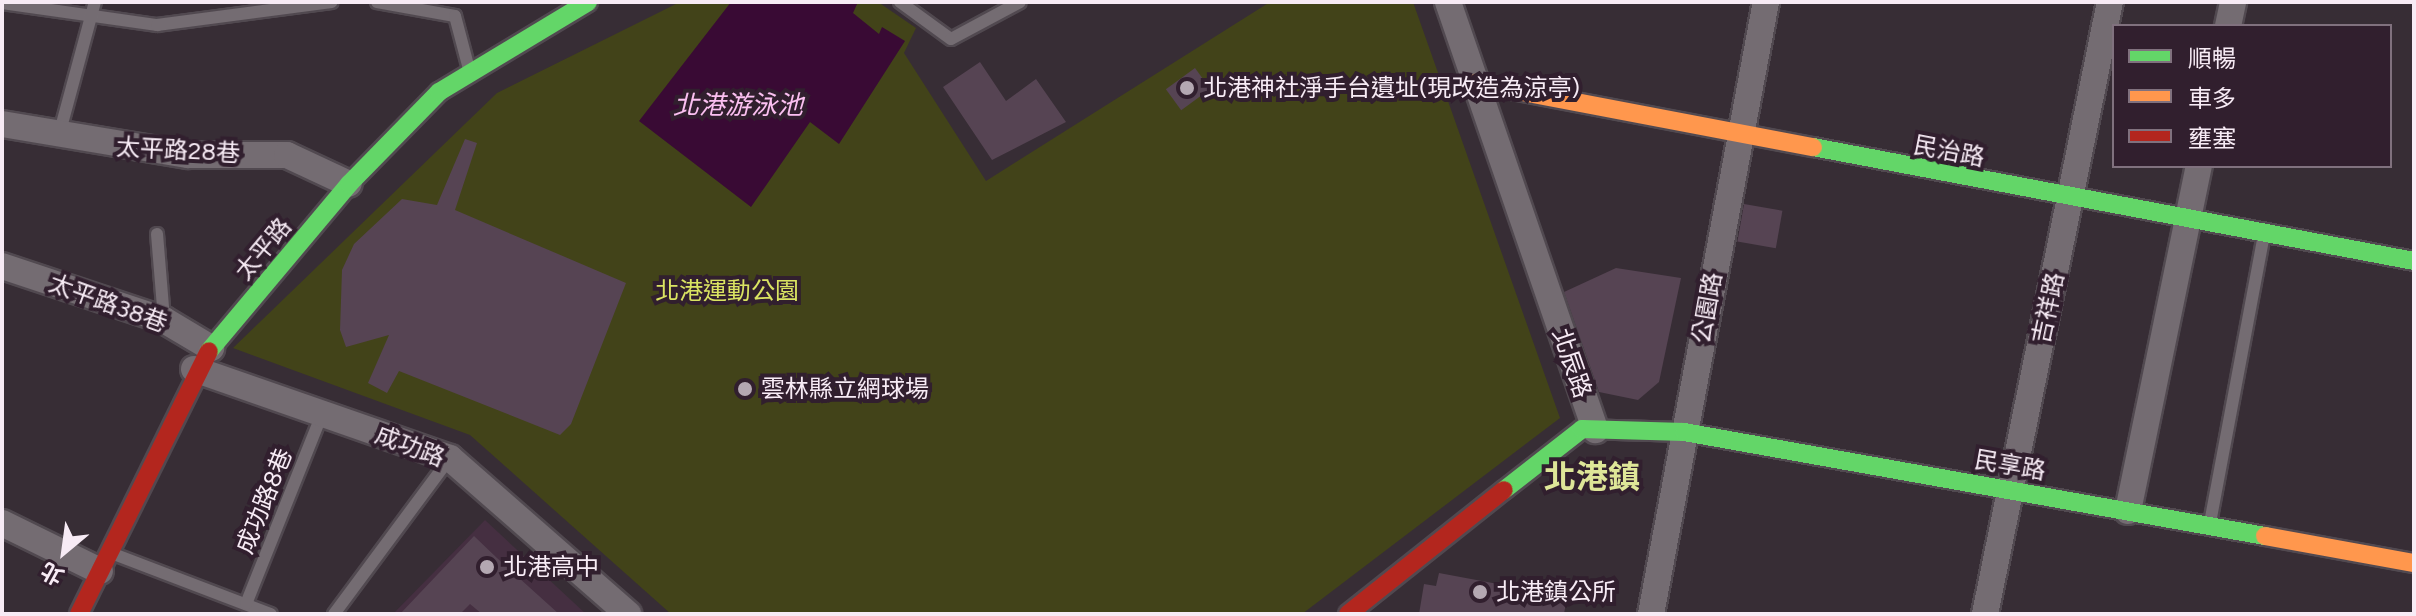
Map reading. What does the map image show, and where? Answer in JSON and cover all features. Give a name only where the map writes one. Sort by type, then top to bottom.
[{"type":"street","name":"太平路","points":[[79,614],[194,369],[211,348],[349,184],[439,92],[588,2]]},
{"type":"street","name":"公園路","points":[[1651,614],[1766,2]]},
{"type":"street","name":"吉祥路","points":[[1985,614],[2110,2]]},
{"type":"street","points":[[2228,24],[2233,2]]},
{"type":"street","name":"北辰路","points":[[1348,614],[1582,429],[1595,430],[1476,83],[1453,3]]},
{"type":"street","name":"民治路","points":[[1476,83],[2072,200],[2414,261]]},
{"type":"street","name":"太平路28巷","points":[[2,124],[58,138],[188,155],[287,155],[349,184]]},
{"type":"street","points":[[2128,511],[2199,168]]},
{"type":"street","name":"太平路38巷","points":[[2,266],[164,320],[211,348]]},
{"type":"street","name":"成功路","points":[[194,369],[450,458],[628,614]]},
{"type":"street","name":"民享路","points":[[1595,430],[1684,432],[2414,563]]},
{"type":"street","points":[[2,523],[104,561]]},
{"type":"lane","points":[[2,3],[93,8],[157,25],[331,2]]},
{"type":"lane","points":[[377,2],[455,16],[470,72]]},
{"type":"lane","points":[[900,2],[951,39],[1020,2]]},
{"type":"lane","points":[[58,138],[93,8]]},
{"type":"lane","points":[[2209,526],[2264,233]]},
{"type":"lane","points":[[157,234],[164,320]]},
{"type":"lane","name":"成功路8巷","points":[[246,604],[322,414]]},
{"type":"lane","points":[[334,614],[450,458]]},
{"type":"lane","points":[[104,561],[271,614]]},
{"type":"shaded area","name":"北港高中","points":[[485,520],[586,614],[393,614]]},
{"type":"green space","name":"北港運動公園","points":[[680,2],[878,2],[916,28],[904,53],[986,181],[1270,2],[1413,2],[1560,418],[1302,614],[671,614],[470,435],[233,348],[497,93]]},
{"type":"water","name":"北港游泳池","points":[[731,2],[858,2],[853,13],[879,34],[882,27],[905,41],[839,144],[810,122],[751,207],[639,121]]},
{"type":"building","points":[[980,62],[1006,101],[1036,79],[1066,122],[992,160],[943,87]]},
{"type":"building","name":"北港神社淨手台遺址(現改造為涼亭)","points":[[1195,68],[1210,89],[1181,110],[1166,89]]},
{"type":"building","points":[[465,139],[477,143],[455,210],[626,283],[571,424],[560,435],[399,371],[387,393],[368,383],[389,335],[346,347],[340,330],[342,270],[354,244],[402,199],[437,205]]},
{"type":"building","points":[[1744,204],[1782,211],[1776,248],[1737,241]]},
{"type":"building","points":[[1616,268],[1681,278],[1659,382],[1638,400],[1599,392],[1564,292]]},
{"type":"building","name":"北港高中","points":[[474,536],[559,614],[482,614],[470,604],[460,614],[400,614]]},
{"type":"building","name":"北港鎮公所","points":[[1439,573],[1567,597],[1564,614],[1419,614],[1424,584],[1436,586]]},
{"type":"traffic: fast","points":[[209,351],[349,184],[439,92],[588,2]]},
{"type":"traffic: fast","points":[[1813,147],[2414,261]]},
{"type":"traffic: fast","points":[[1504,490],[1582,429],[1684,432],[2265,536]]},
{"type":"traffic: slow","points":[[1476,83],[1813,147]]},
{"type":"traffic: slow","points":[[2265,536],[2414,563]]},
{"type":"traffic: jam","points":[[79,614],[209,351]]},
{"type":"traffic: jam","points":[[1348,614],[1504,490]]},
{"type":"place","name":"北港神社淨手台遺址(現改造為涼亭)","points":[[1187,88]]},
{"type":"place","name":"雲林縣立網球場","points":[[745,389]]},
{"type":"place","name":"北港高中","points":[[487,567]]},
{"type":"place","name":"北港鎮公所","points":[[1480,592]]},
{"type":"district","name":"北港鎮","points":[[1592,477]]}]
